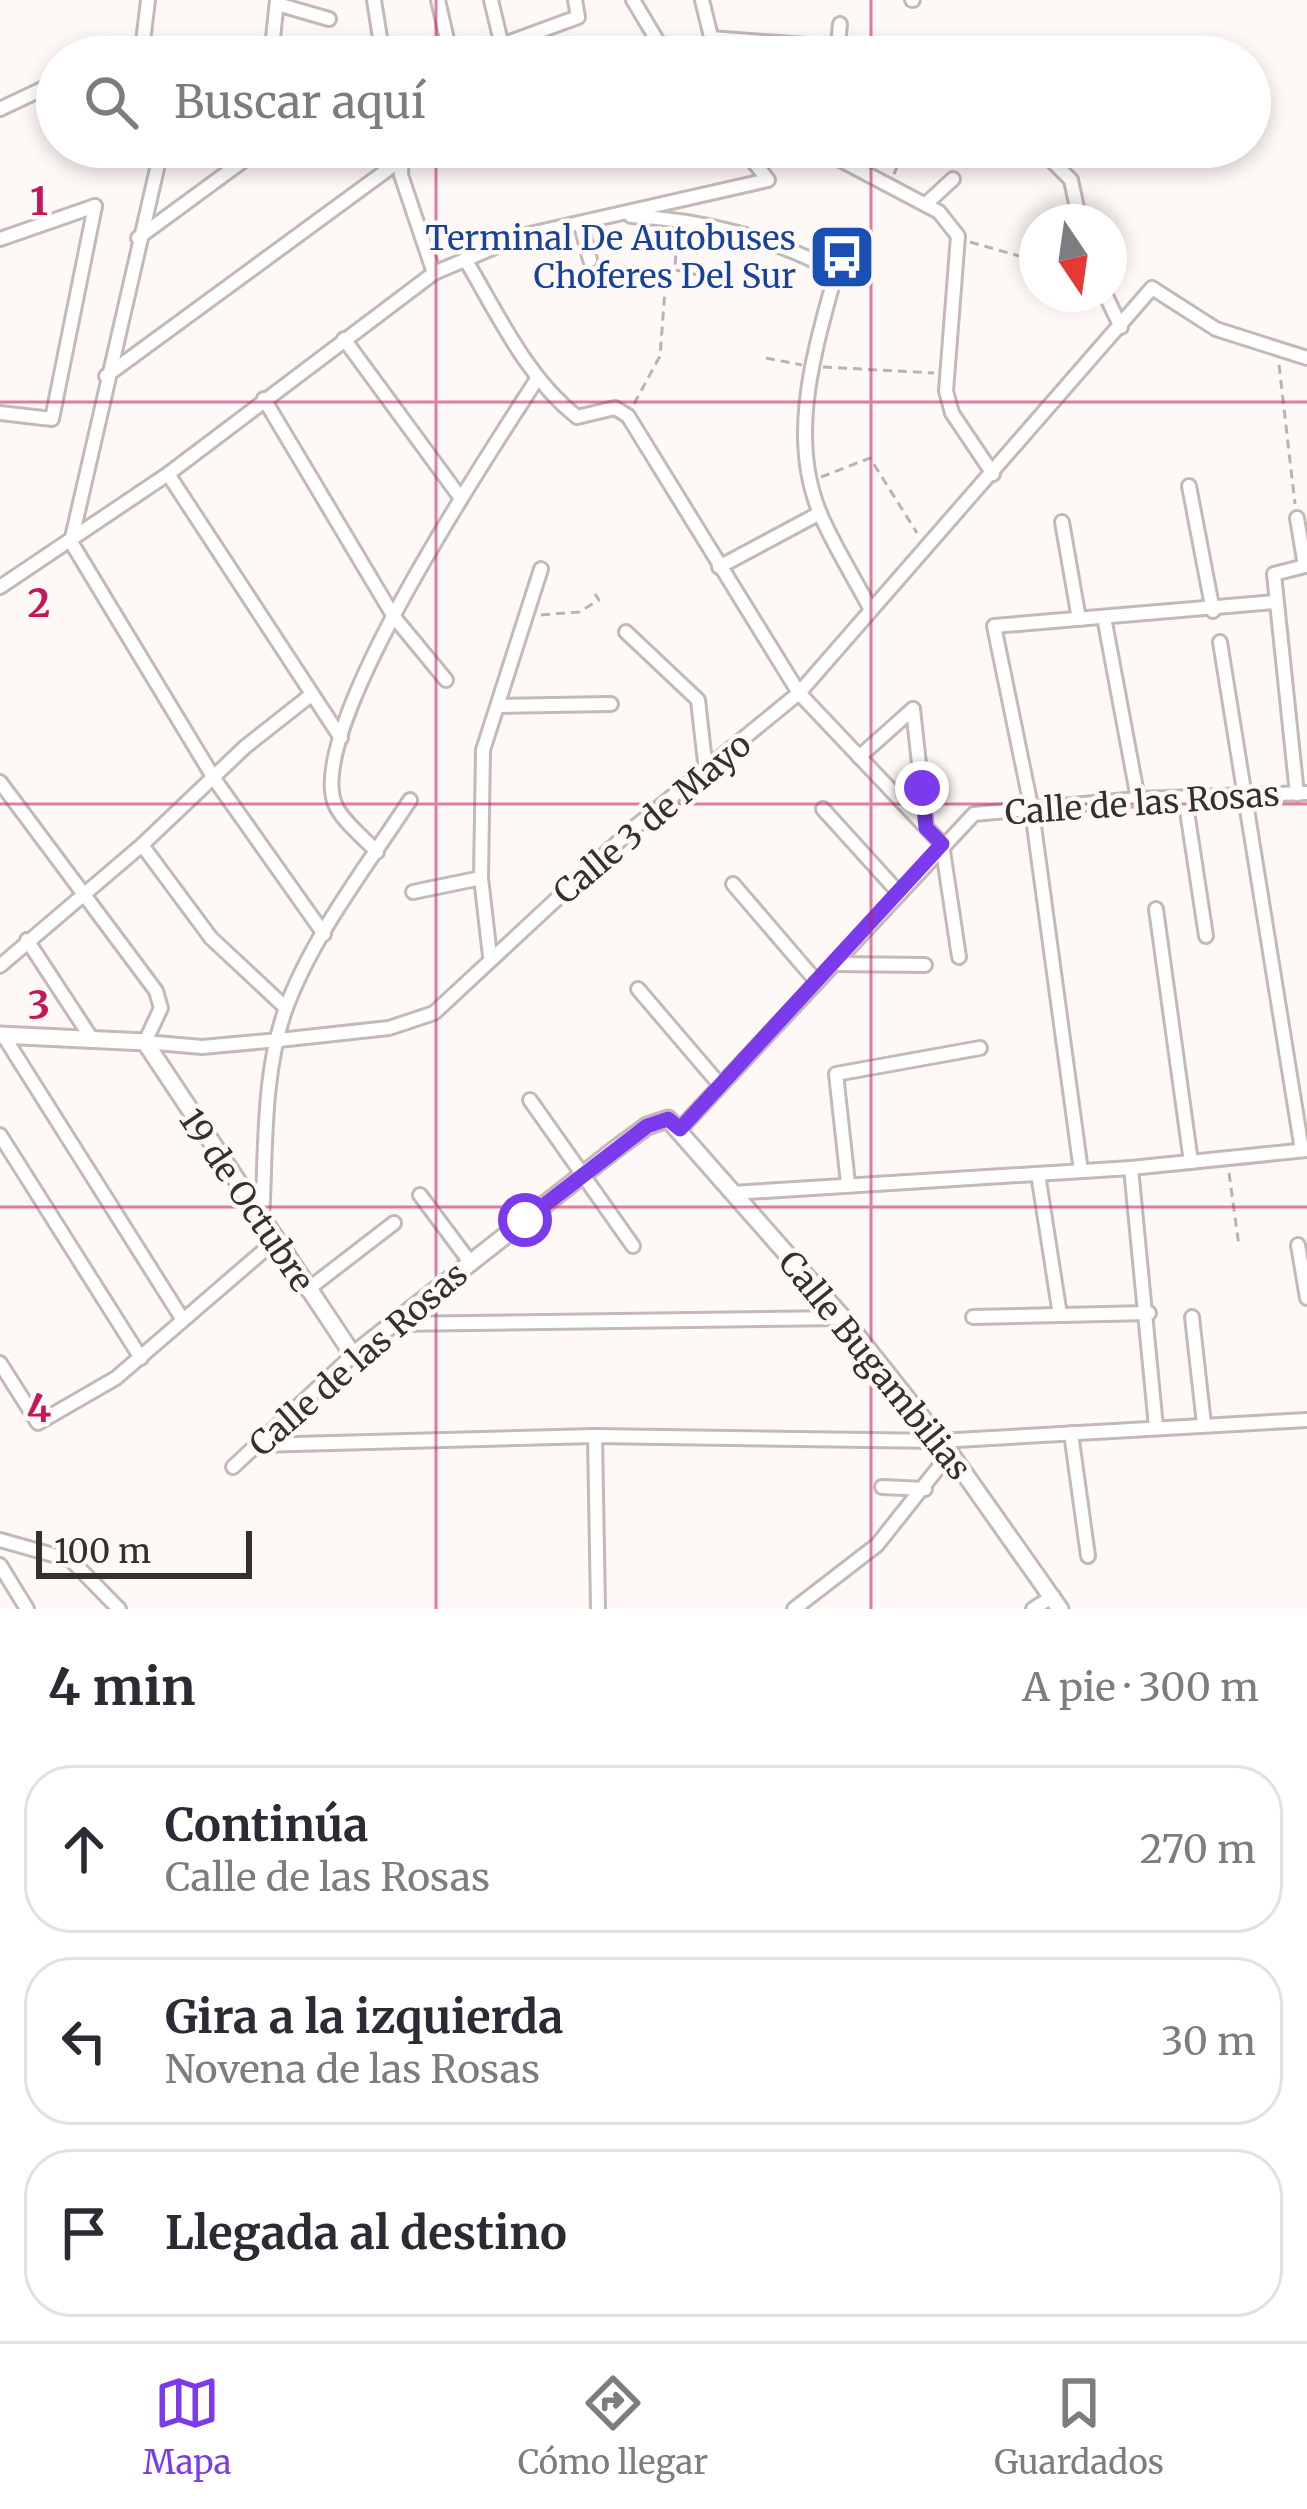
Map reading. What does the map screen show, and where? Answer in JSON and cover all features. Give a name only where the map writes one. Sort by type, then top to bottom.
[{"type":"street","points":[[143,36],[148,0]]},
{"type":"street","points":[[374,0],[380,36]]},
{"type":"street","points":[[438,0],[446,36]]},
{"type":"street","points":[[490,0],[499,36]]},
{"type":"street","points":[[528,36],[578,17],[575,0]]},
{"type":"street","points":[[633,0],[655,36]]},
{"type":"street","points":[[702,0],[711,36]]},
{"type":"street","points":[[273,36],[277,2],[329,19]]},
{"type":"street","points":[[839,36],[840,23]]},
{"type":"street","points":[[0,109],[36,92]]},
{"type":"street","points":[[155,168],[71,542],[215,780],[324,934]]},
{"type":"street","points":[[137,238],[233,168]]},
{"type":"street","points":[[105,376],[391,168]]},
{"type":"street","points":[[400,168],[434,273]]},
{"type":"street","points":[[0,586],[168,473],[434,273],[521,236],[768,180],[759,168]]},
{"type":"street","points":[[860,168],[926,204],[958,236],[947,374],[952,413],[993,474]]},
{"type":"street","points":[[1059,168],[1071,180],[1076,204]]},
{"type":"street","points":[[926,204],[953,179]]},
{"type":"street","points":[[0,239],[95,206],[52,419],[0,412]]},
{"type":"street","points":[[624,216],[678,219],[795,250],[836,272],[810,366],[805,429],[820,514],[871,608]]},
{"type":"street","points":[[581,224],[590,260]]},
{"type":"street","points":[[465,259],[538,379],[577,417],[615,408],[628,416],[799,693],[942,844],[959,957]]},
{"type":"street","name":"Calle 3 de Mayo","points":[[2,1035],[89,1036],[202,1047],[389,1028],[434,1012],[463,989],[490,956],[799,693],[1152,289],[1216,329],[1279,352]]},
{"type":"street","points":[[1114,312],[1121,327]]},
{"type":"street","points":[[344,339],[460,497]]},
{"type":"street","points":[[1279,352],[1307,358]]},
{"type":"street","points":[[377,852],[334,804],[340,738],[362,677],[460,497],[538,379]]},
{"type":"street","points":[[264,398],[394,617],[446,680]]},
{"type":"street","points":[[168,473],[340,738]]},
{"type":"street","points":[[1190,486],[1213,611]]},
{"type":"street","points":[[719,567],[820,514]]},
{"type":"street","points":[[1297,518],[1305,566],[1274,574],[1302,794]]},
{"type":"street","points":[[1062,522],[1079,619]]},
{"type":"street","points":[[490,956],[481,878],[483,750],[541,569]]},
{"type":"street","points":[[1081,1171],[1031,811],[994,626],[1213,611],[1275,602]]},
{"type":"street","points":[[1104,617],[1138,799]]},
{"type":"street","points":[[626,632],[698,700],[706,771]]},
{"type":"street","points":[[732,1193],[1132,1168],[1304,1150],[1220,642]]},
{"type":"street","points":[[0,966],[215,780],[245,747],[311,695]]},
{"type":"street","points":[[500,706],[611,704]]},
{"type":"street","points":[[859,757],[913,709],[926,828]]},
{"type":"street","points":[[0,782],[161,1000],[145,1042]]},
{"type":"street","name":"Calle de las Rosas","points":[[232,1467],[390,1324],[583,1176],[660,1119],[680,1129],[974,814],[1138,799],[1302,794]]},
{"type":"street","points":[[1185,798],[1206,936]]},
{"type":"street","points":[[262,1222],[286,1008],[324,934],[410,800]]},
{"type":"street","points":[[823,809],[899,893]]},
{"type":"street","points":[[142,845],[212,938],[286,1008]]},
{"type":"street","points":[[412,892],[481,878]]},
{"type":"street","points":[[733,884],[817,982]]},
{"type":"street","points":[[1156,909],[1191,1162]]},
{"type":"street","points":[[27,940],[89,1036]]},
{"type":"street","points":[[834,964],[925,965]]},
{"type":"street","points":[[638,989],[720,1085]]},
{"type":"street","points":[[2,1035],[183,1319]]},
{"type":"street","name":"19 de Octubre","points":[[145,1042],[353,1355]]},
{"type":"street","points":[[848,1183],[836,1075],[980,1048]]},
{"type":"street","points":[[530,1100],[633,1246]]},
{"type":"street","name":"Calle Bugambilias","points":[[680,1129],[843,1318],[1057,1602]]},
{"type":"street","points":[[0,1135],[141,1358]]},
{"type":"street","points":[[1132,1168],[1149,1312],[1156,1427]]},
{"type":"street","points":[[1038,1174],[1060,1315]]},
{"type":"street","points":[[421,1195],[470,1262]]},
{"type":"street","points":[[308,1290],[394,1223]]},
{"type":"street","points":[[0,1363],[38,1423],[141,1358],[275,1241]]},
{"type":"street","points":[[1298,1245],[1307,1298]]},
{"type":"street","points":[[973,1317],[1149,1312]]},
{"type":"street","points":[[1192,1317],[1204,1424]]},
{"type":"street","points":[[390,1324],[843,1318]]},
{"type":"street","points":[[257,1445],[595,1436],[944,1447],[1071,1433],[1307,1420]]},
{"type":"street","points":[[1071,1433],[1088,1556]]},
{"type":"street","points":[[595,1436],[598,1609]]},
{"type":"street","points":[[794,1609],[877,1545],[925,1489],[944,1447]]},
{"type":"street","points":[[882,1487],[925,1489]]},
{"type":"street","points":[[0,1540],[71,1560],[118,1609]]},
{"type":"street","points":[[0,1565],[27,1609]]},
{"type":"street","points":[[1033,1609],[1057,1602]]},
{"type":"path","points":[[891,183],[897,168]]},
{"type":"path","points":[[628,416],[659,356],[665,277],[674,269],[678,219]]},
{"type":"path","points":[[958,236],[1019,255]]},
{"type":"path","points":[[674,269],[716,279]]},
{"type":"path","points":[[1279,352],[1297,518]]},
{"type":"path","points":[[766,358],[810,366],[947,374]]},
{"type":"path","points":[[812,480],[870,458],[926,544]]},
{"type":"path","points":[[528,616],[579,612],[599,600],[593,591]]},
{"type":"path","points":[[1227,1159],[1239,1246]]},
{"type":"place","name":"Terminal De Autobuses Choferes Del Sur","points":[[842,257]]},
{"type":"route","points":[[525,1220],[647,1126],[668,1119],[680,1129],[899,893],[942,844],[926,828],[922,788]]}]
